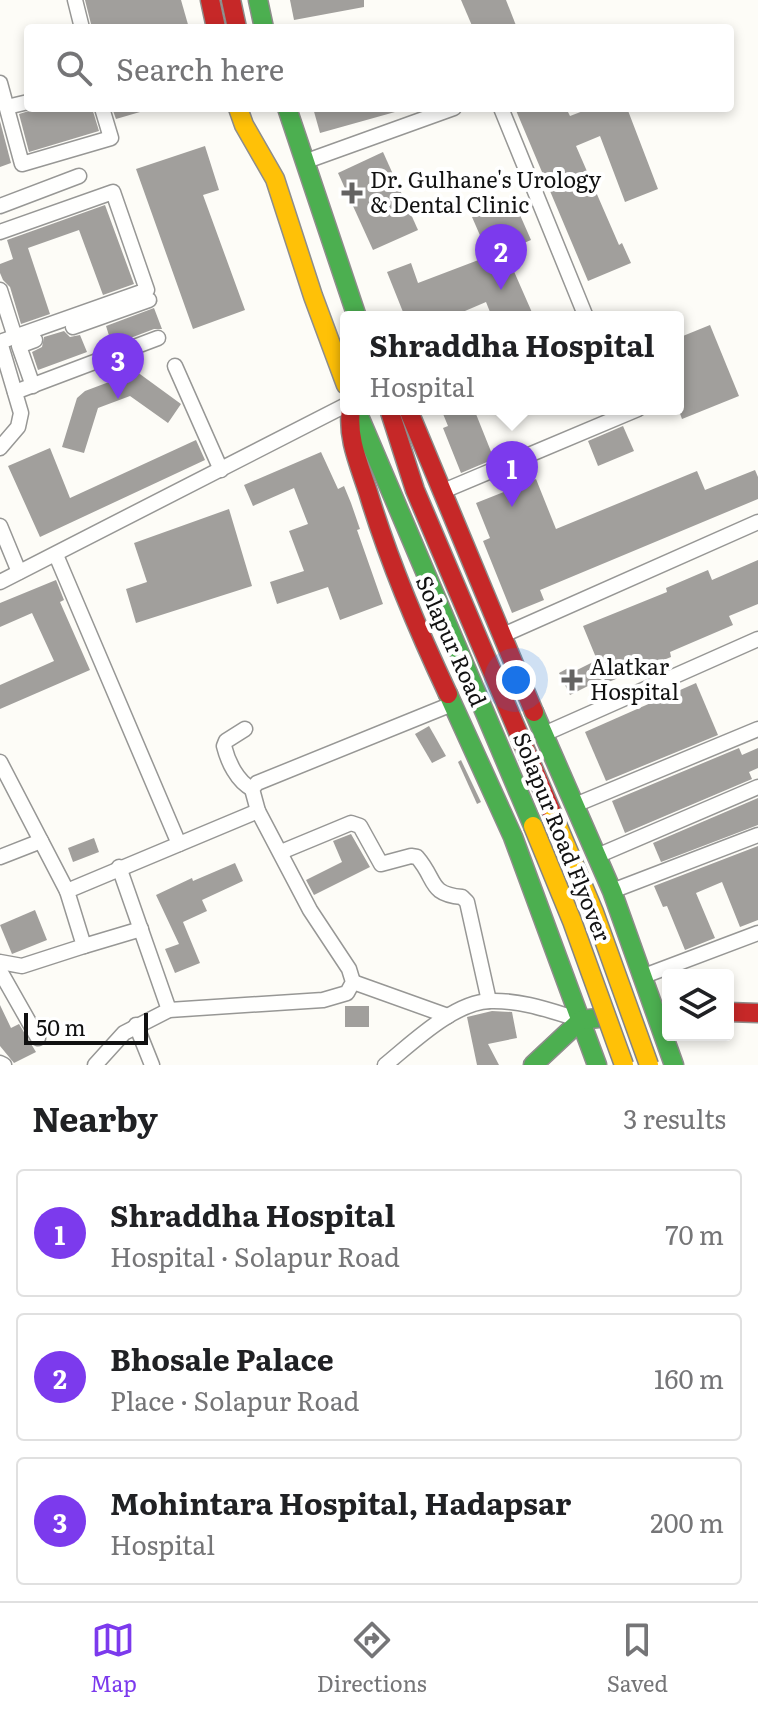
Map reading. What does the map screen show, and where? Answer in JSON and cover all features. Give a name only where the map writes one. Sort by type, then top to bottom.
[{"type":"main road","points":[[210,0],[215,24]]},
{"type":"main road","points":[[231,0],[236,24]]},
{"type":"main road","points":[[258,0],[263,24]]},
{"type":"main road","points":[[239,112],[275,179]]},
{"type":"main road","points":[[256,112],[313,296],[340,369]]},
{"type":"main road","points":[[288,112],[355,311]]},
{"type":"main road","name":"Solapur Road","points":[[352,415],[348,430],[407,605],[513,837],[597,1065]]},
{"type":"main road","name":"Solapur Road Flyover","points":[[356,415],[533,826],[572,921],[624,1065]]},
{"type":"main road","name":"Solapur Road Flyover","points":[[391,415],[415,490],[599,926],[649,1065]]},
{"type":"main road","points":[[410,415],[501,636],[612,891],[644,976],[662,1011],[581,1020],[533,1065]]},
{"type":"main road","points":[[734,1012],[758,1013]]},
{"type":"main road","points":[[669,1041],[674,1065]]},
{"type":"street","points":[[75,0],[81,24]]},
{"type":"street","points":[[0,83],[22,164],[111,138],[103,112]]},
{"type":"street","points":[[7,107],[24,103]]},
{"type":"street","points":[[304,162],[443,112]]},
{"type":"street","points":[[503,112],[584,311]]},
{"type":"street","points":[[0,206],[79,176]]},
{"type":"street","points":[[0,232],[113,192],[147,290],[0,342],[21,413],[18,427],[0,448]]},
{"type":"street","points":[[0,290],[15,337]]},
{"type":"street","points":[[33,386],[19,346],[149,300]]},
{"type":"street","points":[[15,392],[158,338]]},
{"type":"street","points":[[175,366],[221,470]]},
{"type":"street","points":[[0,582],[340,408]]},
{"type":"street","points":[[441,492],[624,415]]},
{"type":"street","points":[[501,636],[758,522]]},
{"type":"street","points":[[0,526],[19,572]]},
{"type":"street","points":[[56,555],[179,844]]},
{"type":"street","points":[[544,734],[758,639]]},
{"type":"street","points":[[252,789],[257,783],[452,704]]},
{"type":"street","points":[[100,1062],[124,1033],[169,1010],[323,1000],[347,993],[353,982],[349,969],[310,910],[258,811],[252,789],[242,784],[224,746],[226,741],[245,729]]},
{"type":"street","points":[[575,805],[758,729]]},
{"type":"street","points":[[0,762],[67,891],[84,946]]},
{"type":"street","points":[[597,856],[758,787]]},
{"type":"street","points":[[67,891],[258,811]]},
{"type":"street","points":[[281,852],[351,823],[360,826],[381,864],[417,857],[439,892],[446,897],[462,897],[467,902],[489,1001]]},
{"type":"street","points":[[612,891],[758,835]]},
{"type":"street","points":[[0,857],[41,841]]},
{"type":"street","points":[[119,867],[169,1010]]},
{"type":"street","points":[[0,962],[22,966],[141,929]]},
{"type":"street","points":[[644,976],[758,933]]},
{"type":"street","points":[[0,971],[38,1038]]},
{"type":"street","points":[[353,982],[448,1016]]},
{"type":"street","points":[[385,1065],[448,1016],[489,1001],[524,1004],[581,1020]]},
{"type":"street","points":[[136,1025],[152,1065]]},
{"type":"building","points":[[85,0],[181,0],[188,24],[91,24]]},
{"type":"building","points":[[290,0],[364,0],[364,7],[294,20]]},
{"type":"building","points":[[461,0],[506,0],[515,24],[471,24]]},
{"type":"building","points":[[93,112],[99,131],[29,152],[19,114]]},
{"type":"building","points":[[113,112],[140,112],[116,119]]},
{"type":"building","points":[[314,112],[395,112],[320,133]]},
{"type":"building","points":[[517,112],[568,112],[570,116],[580,112],[629,112],[658,189],[625,202],[600,136],[576,146],[619,245],[622,243],[631,263],[588,281]]},
{"type":"building","points":[[0,121],[11,163],[0,167]]},
{"type":"building","points":[[205,146],[219,190],[203,195],[245,310],[193,329],[136,169]]},
{"type":"building","points":[[383,152],[418,230],[373,250],[338,173]]},
{"type":"building","points":[[513,199],[531,240],[505,251],[531,311],[490,311],[486,302],[465,311],[403,311],[387,272],[411,263],[418,283],[489,256],[472,217]]},
{"type":"building","points":[[105,205],[134,284],[103,295],[79,230],[28,248],[50,314],[21,324],[10,287],[0,273],[0,264],[13,259],[7,240]]},
{"type":"building","points":[[154,308],[162,329],[154,329],[112,345],[106,326]]},
{"type":"building","points":[[710,325],[739,396],[682,419],[681,415],[684,415],[684,336]]},
{"type":"building","points":[[64,331],[70,337],[80,335],[87,352],[38,370],[32,352],[42,347],[44,337]]},
{"type":"building","points":[[133,369],[181,404],[168,423],[130,396],[98,408],[84,453],[62,447],[77,398],[85,391],[125,376]]},
{"type":"building","points":[[443,415],[476,415],[494,459],[461,473],[443,428],[448,426]]},
{"type":"building","points":[[623,426],[634,451],[598,466],[588,441]]},
{"type":"building","points":[[196,440],[205,460],[40,537],[8,466],[50,448],[70,498]]},
{"type":"building","points":[[321,452],[338,489],[344,486],[351,503],[360,529],[357,530],[383,604],[340,620],[328,587],[277,604],[270,582],[304,571],[289,531],[308,524],[294,488],[253,506],[244,485]]},
{"type":"building","points":[[755,470],[758,499],[540,590],[544,600],[512,613],[483,541],[490,538],[476,503],[536,479],[556,529],[697,471],[705,490]]},
{"type":"building","points":[[229,509],[252,586],[136,623],[126,589],[147,582],[134,543]]},
{"type":"building","points":[[758,560],[758,604],[729,616],[733,625],[670,652],[671,657],[606,683],[604,678],[570,695],[559,673],[570,667],[573,672],[597,660],[583,626],[667,592],[666,588],[708,570],[712,580]]},
{"type":"building","points":[[56,580],[64,600],[60,602],[90,670],[0,709],[0,685],[54,661],[32,613],[0,627],[0,603]]},
{"type":"building","points":[[696,683],[718,735],[606,781],[585,732]]},
{"type":"building","points":[[429,726],[446,756],[432,763],[415,734]]},
{"type":"building","points":[[739,748],[742,755],[758,748],[758,768],[749,772],[752,779],[625,833],[612,801]]},
{"type":"building","points":[[461,760],[481,802],[477,804],[458,762]]},
{"type":"building","points":[[758,798],[758,825],[661,862],[653,843]]},
{"type":"building","points":[[351,834],[370,867],[314,895],[306,880],[342,862],[333,841]]},
{"type":"building","points":[[94,838],[99,852],[73,862],[68,848]]},
{"type":"building","points":[[758,846],[758,920],[740,927],[722,882],[696,893],[715,938],[685,950],[667,906],[663,907],[654,886]]},
{"type":"building","points":[[235,863],[243,881],[202,900],[207,911],[183,922],[200,963],[175,973],[165,949],[179,944],[156,895]]},
{"type":"building","points":[[35,910],[47,940],[12,954],[0,925]]},
{"type":"building","points":[[0,1005],[11,1028],[19,1024],[36,1052],[14,1063],[0,1046]]},
{"type":"building","points":[[345,1006],[369,1006],[369,1027],[345,1027]]},
{"type":"building","points":[[492,1011],[512,1012],[517,1038],[488,1044],[499,1065],[477,1065],[467,1017]]},
{"type":"traffic: fast","points":[[258,0],[263,24]]},
{"type":"traffic: fast","points":[[288,112],[355,311]]},
{"type":"traffic: fast","points":[[359,415],[533,826]]},
{"type":"traffic: fast","points":[[448,694],[513,837],[597,1065]]},
{"type":"traffic: fast","points":[[534,712],[612,891],[674,1065]]},
{"type":"traffic: fast","points":[[533,1065],[581,1020],[598,1018]]},
{"type":"traffic: slow","points":[[239,112],[275,179],[340,369]]},
{"type":"traffic: slow","points":[[554,817],[594,912],[649,1065]]},
{"type":"traffic: slow","points":[[533,826],[572,921],[624,1065]]},
{"type":"traffic: jam","points":[[210,0],[215,24]]},
{"type":"traffic: jam","points":[[231,0],[236,24]]},
{"type":"traffic: jam","points":[[350,415],[352,441],[385,544],[448,694]]},
{"type":"traffic: jam","points":[[391,415],[415,490],[554,817]]},
{"type":"traffic: jam","points":[[410,415],[534,712]]},
{"type":"traffic: jam","points":[[734,1012],[758,1013]]},
{"type":"place","name":"Dr. Gulhane's Urology & Dental Clinic","points":[[352,193]]},
{"type":"place","name":"Bhosale Palace","points":[[501,290]]},
{"type":"place","name":"Mohintara Hospital, Hadapsar","points":[[118,399]]},
{"type":"place","name":"Shraddha Hospital","points":[[512,507]]},
{"type":"place","name":"Alatkar Hospital","points":[[572,680]]}]
